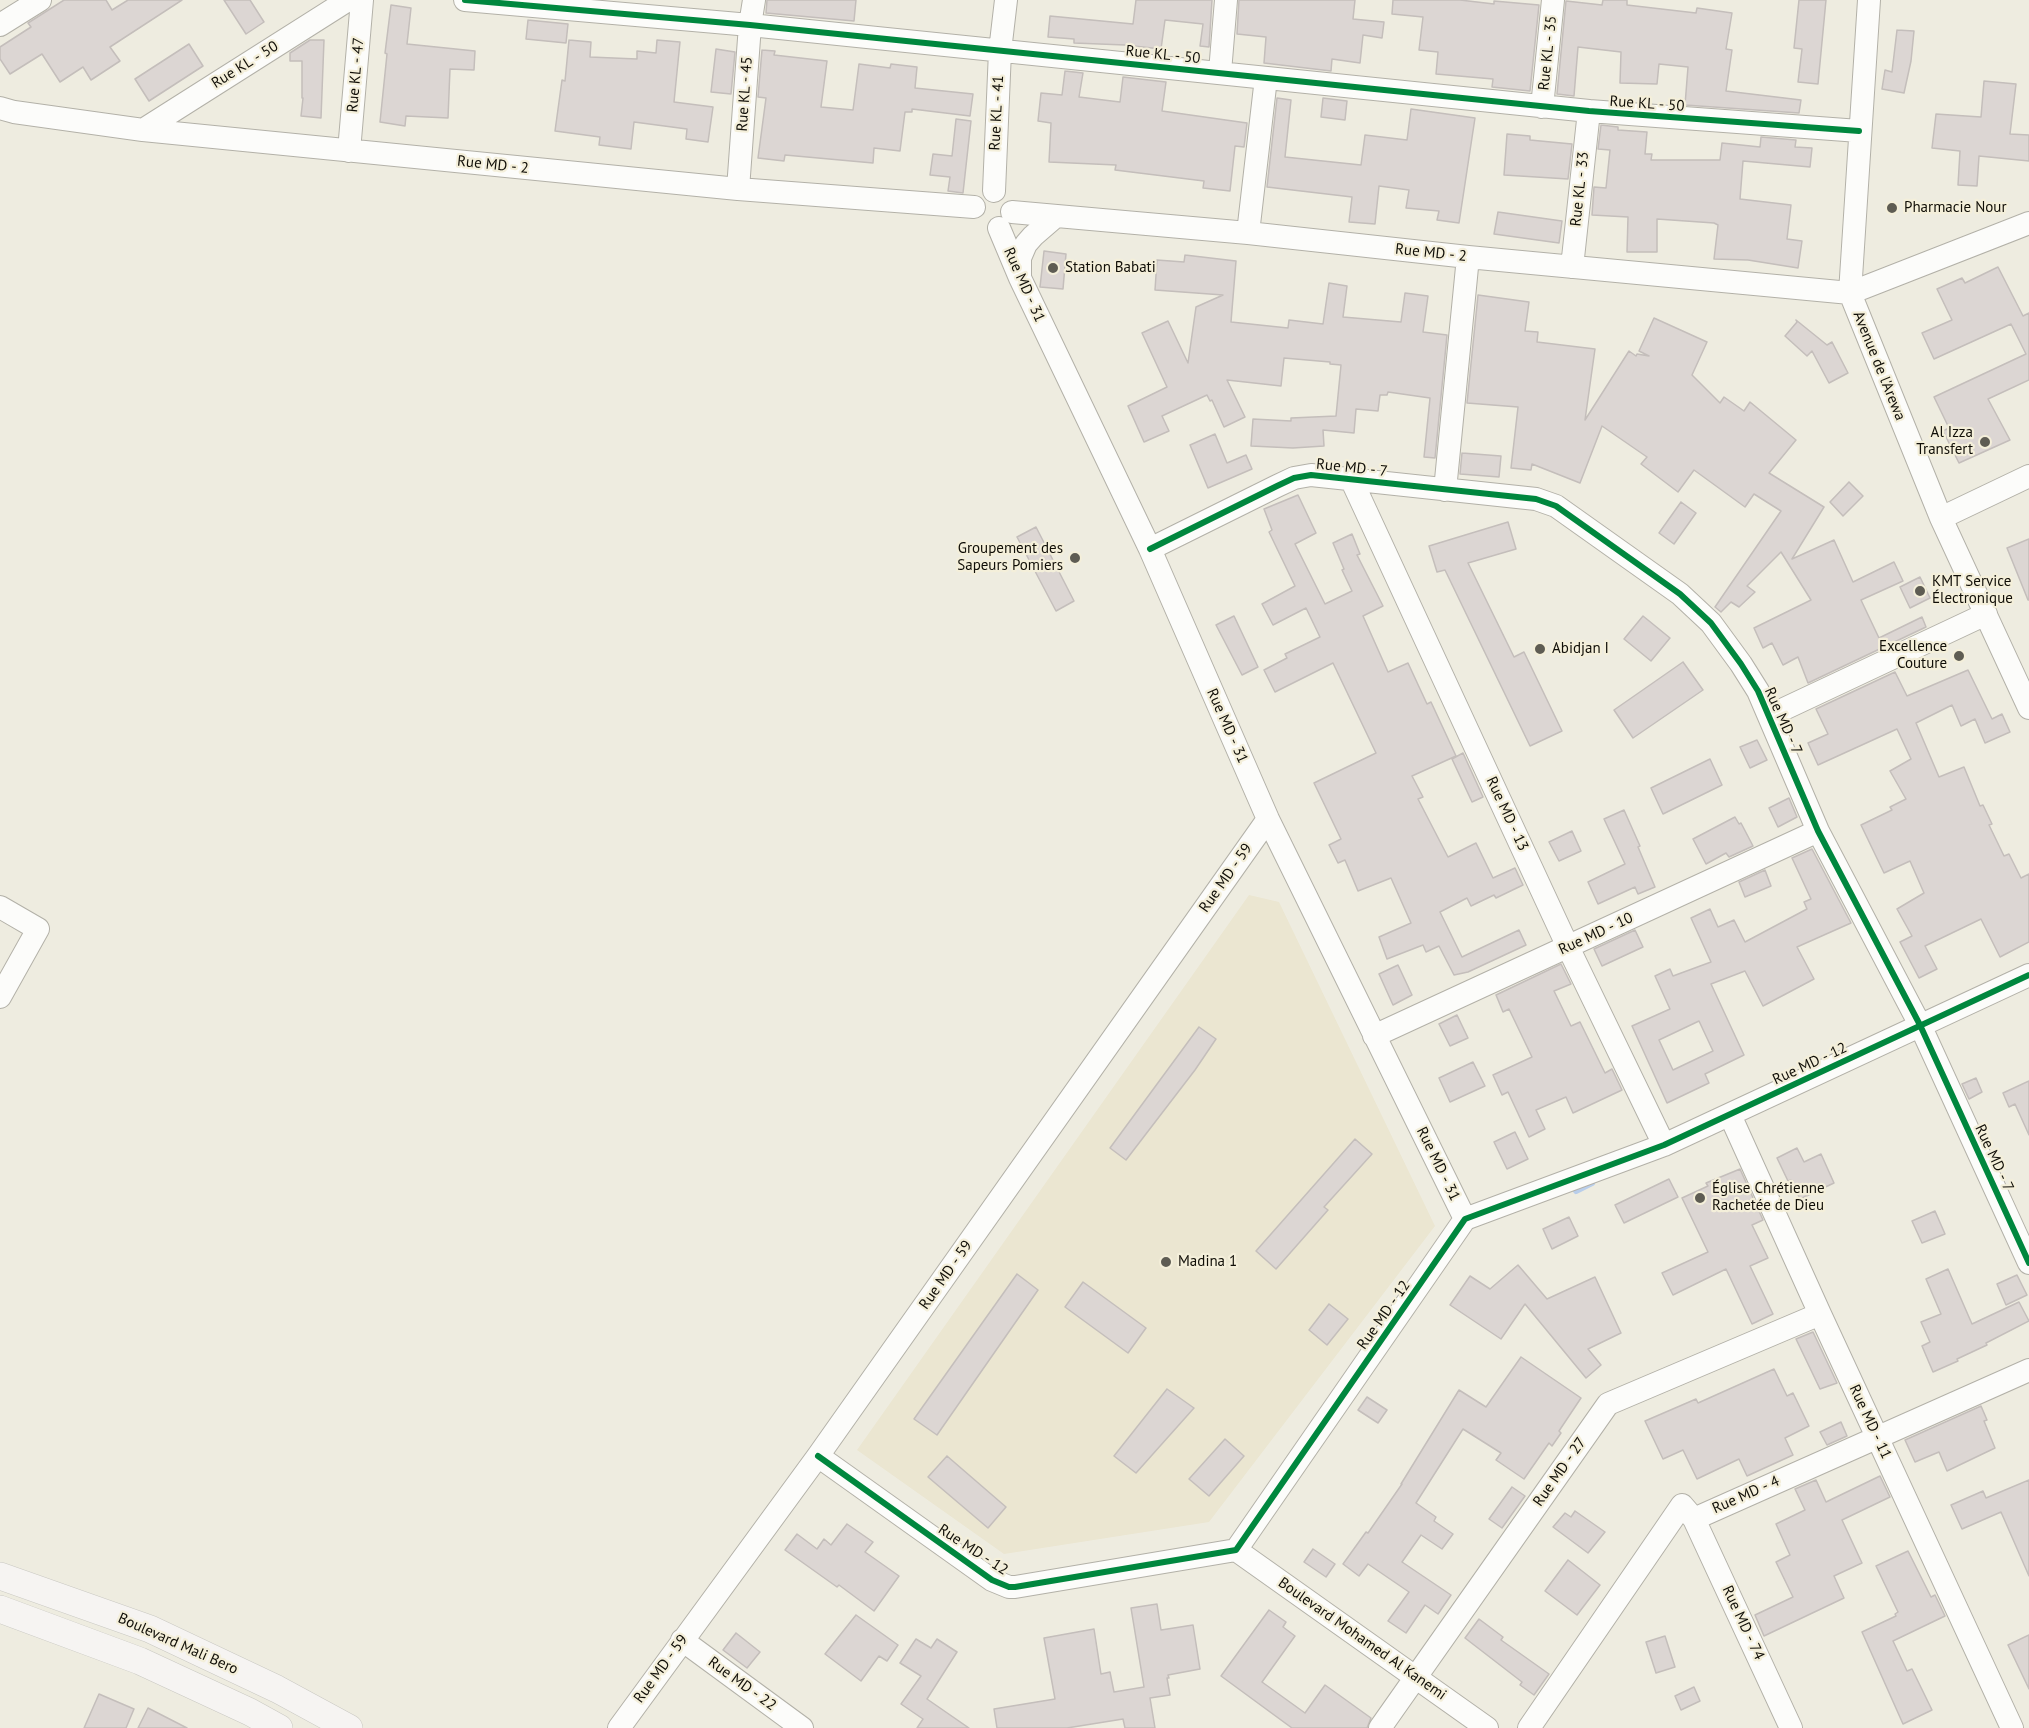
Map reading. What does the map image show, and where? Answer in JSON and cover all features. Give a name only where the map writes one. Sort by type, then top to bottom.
[{"type":"main road","name":"Boulevard Mali Bero","points":[[0,1576],[150,1629],[277,1689],[349,1728]]},
{"type":"main road","name":"Boulevard Mali Bero","points":[[0,1609],[140,1661],[250,1712],[279,1728]]},
{"type":"street","points":[[0,25],[40,0]]},
{"type":"street","name":"Rue KL - 50","points":[[143,130],[348,0]]},
{"type":"street","name":"Rue KL - 47","points":[[349,151],[362,0]]},
{"type":"street","name":"Rue KL - 50","points":[[465,0],[750,25],[1589,111],[1860,131]]},
{"type":"street","name":"Rue KL - 45","points":[[738,189],[750,25],[754,0]]},
{"type":"street","name":"Rue KL - 41","points":[[994,191],[1000,51],[1006,0]]},
{"type":"street","points":[[1220,72],[1226,0]]},
{"type":"street","name":"Rue KL - 35","points":[[1542,106],[1553,0]]},
{"type":"street","name":"Avenue de l'Arewa","points":[[1869,0],[1850,293],[1941,518],[2029,708]]},
{"type":"street","points":[[1248,233],[1266,78]]},
{"type":"street","name":"Rue MD - 2","points":[[4,111],[143,130],[349,151],[738,189],[974,207]]},
{"type":"street","name":"Rue KL - 33","points":[[1572,267],[1589,111]]},
{"type":"street","points":[[994,191],[1005,195],[1009,200],[1005,220],[992,229],[980,225],[974,214],[974,207],[979,197],[994,191]]},
{"type":"street","points":[[1020,278],[1020,258],[1026,244],[1055,217]]},
{"type":"street","name":"Rue MD - 2","points":[[1005,220],[1055,217],[1248,233],[1468,257],[1850,293]]},
{"type":"street","name":"Rue MD - 31","points":[[1005,220],[1020,278],[1150,549],[1268,819],[1465,1219]]},
{"type":"street","points":[[1850,293],[2029,223]]},
{"type":"street","points":[[1445,490],[1468,257]]},
{"type":"street","name":"Rue MD - 7","points":[[1150,549],[1294,478],[1311,475],[1536,499],[1556,506],[1680,594],[1711,623],[1758,691],[1818,831],[1920,1025],[2029,1263]]},
{"type":"street","points":[[1941,518],[2029,476]]},
{"type":"street","name":"Rue MD - 13","points":[[1352,481],[1568,946],[1664,1145]]},
{"type":"street","points":[[1769,716],[1986,614]]},
{"type":"street","name":"Rue MD - 59","points":[[619,1728],[818,1456],[1268,819]]},
{"type":"street","name":"Rue MD - 10","points":[[1374,1036],[1818,831]]},
{"type":"street","points":[[0,907],[38,929],[0,997]]},
{"type":"street","name":"Rue MD - 12","points":[[818,1456],[1000,1585],[1015,1587],[1236,1550],[1465,1219],[1664,1145],[2029,975]]},
{"type":"street","name":"Rue MD - 11","points":[[1730,1115],[2012,1728]]},
{"type":"street","name":"Rue MD - 27","points":[[1380,1728],[1608,1404],[1820,1314]]},
{"type":"street","name":"Rue MD - 4","points":[[1529,1728],[1682,1505],[1694,1519],[2029,1370]]},
{"type":"street","name":"Rue MD - 74","points":[[1694,1519],[1791,1728]]},
{"type":"street","name":"Boulevard Mohamed Al Kanemi","points":[[1236,1550],[1487,1728]]},
{"type":"street","name":"Rue MD - 22","points":[[682,1640],[801,1728]]},
{"type":"shaded area","points":[[1249,895],[1279,902],[1435,1226],[1209,1522],[1004,1554],[857,1450]]},
{"type":"building","points":[[64,0],[106,0],[112,10],[128,0],[182,0],[110,47],[120,61],[91,80],[83,67],[60,82],[42,54],[10,74],[0,59],[0,47],[31,27],[28,23]]},
{"type":"building","points":[[224,0],[250,0],[264,22],[246,34]]},
{"type":"building","points":[[767,0],[856,0],[854,21],[766,13]]},
{"type":"building","points":[[1136,0],[1212,0],[1209,47],[1200,46],[1203,24],[1165,20],[1161,49],[1074,43],[1074,39],[1048,37],[1050,16],[1133,24]]},
{"type":"building","points":[[1239,0],[1355,0],[1353,19],[1384,22],[1382,38],[1363,35],[1360,63],[1332,59],[1331,71],[1264,63],[1266,37],[1237,34]]},
{"type":"building","points":[[1393,0],[1460,0],[1494,4],[1494,1],[1539,5],[1530,91],[1492,87],[1493,79],[1436,74],[1438,52],[1419,50],[1423,17],[1392,14]]},
{"type":"building","points":[[1603,0],[1627,0],[1627,5],[1696,13],[1697,8],[1732,13],[1726,49],[1732,50],[1726,91],[1801,100],[1799,113],[1685,105],[1688,67],[1659,64],[1657,84],[1620,83],[1621,52],[1578,47],[1574,96],[1557,94],[1566,1],[1602,5]]},
{"type":"building","points":[[1799,0],[1826,0],[1818,84],[1798,82],[1802,49],[1794,48]]},
{"type":"building","points":[[391,5],[411,8],[407,44],[475,51],[474,70],[450,69],[448,118],[406,116],[405,126],[380,122]]},
{"type":"building","points":[[528,20],[568,24],[566,43],[526,39]]},
{"type":"building","points":[[1897,30],[1914,31],[1911,61],[1904,93],[1882,89],[1885,70],[1892,72]]},
{"type":"building","points":[[310,40],[324,40],[321,118],[301,116],[302,61],[290,61],[290,53]]},
{"type":"building","points":[[569,40],[591,42],[590,57],[637,59],[637,51],[656,53],[657,40],[680,42],[674,102],[713,107],[708,142],[686,139],[687,129],[634,122],[631,149],[599,145],[600,137],[555,131],[562,80],[565,81]]},
{"type":"building","points":[[189,44],[203,66],[149,101],[135,79]]},
{"type":"building","points":[[716,49],[735,52],[731,94],[711,92]]},
{"type":"building","points":[[762,50],[775,51],[774,55],[827,61],[821,107],[853,110],[859,64],[890,68],[891,64],[917,67],[915,88],[973,94],[970,116],[912,109],[912,112],[905,112],[900,151],[874,148],[873,163],[785,155],[784,161],[758,158],[766,98],[758,97]]},
{"type":"building","points":[[1065,71],[1083,73],[1079,97],[1120,102],[1123,77],[1166,82],[1162,111],[1247,123],[1244,147],[1235,146],[1230,191],[1203,188],[1204,181],[1115,170],[1116,165],[1049,162],[1051,123],[1038,121],[1041,93],[1062,95]]},
{"type":"building","points":[[1984,81],[2016,84],[2010,134],[2029,135],[2029,161],[1979,156],[1977,186],[1958,185],[1960,151],[1932,148],[1936,114],[1981,117]]},
{"type":"building","points":[[1277,98],[1291,100],[1285,157],[1361,165],[1365,135],[1407,140],[1411,109],[1475,118],[1459,223],[1437,220],[1439,211],[1406,208],[1409,190],[1379,186],[1375,224],[1349,222],[1352,197],[1267,187]]},
{"type":"building","points":[[1323,98],[1347,101],[1345,120],[1321,117]]},
{"type":"building","points":[[956,119],[971,121],[963,193],[948,191],[950,177],[930,175],[933,154],[952,156]]},
{"type":"building","points":[[1601,125],[1618,127],[1618,130],[1647,132],[1645,154],[1652,154],[1651,160],[1720,160],[1722,143],[1760,147],[1761,137],[1796,140],[1795,147],[1812,148],[1810,167],[1743,161],[1740,199],[1791,205],[1787,239],[1802,241],[1798,268],[1748,260],[1714,259],[1718,225],[1714,223],[1657,219],[1657,252],[1627,252],[1628,217],[1592,215],[1594,187],[1606,188],[1610,150],[1598,149]]},
{"type":"building","points":[[1507,134],[1530,136],[1530,140],[1572,144],[1568,179],[1504,175]]},
{"type":"building","points":[[1498,212],[1562,221],[1559,243],[1494,234]]},
{"type":"building","points":[[1044,251],[1066,254],[1063,289],[1040,287]]},
{"type":"building","points":[[1185,255],[1236,261],[1231,322],[1288,328],[1289,320],[1323,324],[1329,283],[1347,286],[1343,317],[1401,322],[1405,293],[1428,296],[1423,332],[1447,335],[1435,458],[1424,457],[1430,398],[1388,392],[1387,395],[1380,395],[1378,411],[1356,409],[1354,433],[1323,430],[1324,446],[1293,448],[1251,446],[1253,419],[1291,421],[1291,418],[1336,416],[1341,365],[1284,358],[1281,386],[1227,380],[1245,417],[1224,427],[1212,400],[1210,401],[1207,395],[1162,416],[1169,431],[1144,442],[1128,406],[1167,387],[1142,333],[1168,321],[1188,363],[1196,307],[1223,295],[1155,290],[1157,260],[1184,262]]},
{"type":"building","points":[[1998,267],[2023,316],[2029,313],[2029,380],[1988,399],[2010,440],[1959,463],[1943,431],[1949,428],[1934,397],[2026,354],[2011,324],[1934,359],[1922,333],[1952,320],[1937,289],[1962,278],[1965,283]]},
{"type":"building","points":[[1478,295],[1529,302],[1525,331],[1538,332],[1537,342],[1595,349],[1585,420],[1629,351],[1636,356],[1637,354],[1649,356],[1639,351],[1654,318],[1707,342],[1692,375],[1720,403],[1724,397],[1744,411],[1750,402],[1796,440],[1769,473],[1824,507],[1792,559],[1834,540],[1853,582],[1894,562],[1903,581],[1861,600],[1879,638],[1922,617],[1926,627],[1808,683],[1798,657],[1783,665],[1772,643],[1763,648],[1754,628],[1811,600],[1781,552],[1747,586],[1755,592],[1739,607],[1731,602],[1721,612],[1715,607],[1781,511],[1754,494],[1745,507],[1694,470],[1678,492],[1641,464],[1647,457],[1602,426],[1580,483],[1532,464],[1531,470],[1511,468],[1518,407],[1467,403]]},
{"type":"building","points":[[1796,320],[1827,345],[1832,342],[1848,373],[1829,383],[1812,351],[1807,356],[1785,336],[1797,322]]},
{"type":"building","points":[[1215,434],[1227,463],[1246,455],[1252,469],[1208,488],[1190,445]]},
{"type":"building","points":[[1462,453],[1501,456],[1499,477],[1460,474]]},
{"type":"building","points":[[1849,482],[1863,496],[1843,516],[1830,502]]},
{"type":"building","points":[[1298,495],[1316,533],[1295,544],[1325,604],[1352,591],[1333,543],[1352,534],[1360,554],[1357,555],[1383,606],[1363,616],[1388,672],[1408,663],[1427,704],[1431,702],[1456,756],[1412,776],[1423,797],[1418,799],[1448,857],[1476,843],[1493,878],[1515,868],[1523,885],[1496,898],[1494,895],[1471,906],[1467,898],[1440,912],[1462,957],[1519,930],[1526,945],[1468,972],[1454,975],[1439,946],[1426,952],[1423,945],[1387,959],[1379,937],[1411,923],[1391,878],[1358,891],[1345,860],[1338,863],[1329,845],[1341,839],[1314,783],[1376,753],[1333,663],[1275,692],[1264,670],[1287,658],[1285,654],[1320,637],[1306,608],[1273,625],[1262,604],[1295,586],[1269,532],[1272,530],[1264,509]]},
{"type":"building","points":[[1681,502],[1696,513],[1674,544],[1659,533]]},
{"type":"building","points":[[1508,522],[1516,549],[1468,563],[1514,657],[1524,652],[1562,731],[1530,746],[1445,570],[1437,572],[1429,546]]},
{"type":"building","points":[[1036,527],[1074,601],[1056,611],[1017,537]]},
{"type":"building","points":[[2029,539],[2029,600],[2028,600],[2007,548]]},
{"type":"building","points":[[1920,577],[1930,598],[1910,608],[1900,587]]},
{"type":"building","points":[[1234,616],[1258,667],[1242,675],[1216,625]]},
{"type":"building","points":[[1643,616],[1670,638],[1651,661],[1624,639]]},
{"type":"building","points":[[1683,662],[1703,690],[1633,738],[1614,710]]},
{"type":"building","points":[[1968,670],[1992,719],[2002,714],[2010,732],[1985,743],[1975,719],[1961,726],[1952,705],[1916,723],[1939,777],[1964,767],[1980,806],[1983,805],[1992,824],[1989,825],[2004,856],[2009,854],[2021,878],[2029,874],[2029,942],[2000,957],[1981,919],[1925,946],[1937,969],[1919,978],[1900,942],[1912,936],[1897,909],[1924,893],[1910,861],[1884,873],[1861,825],[1892,810],[1890,807],[1906,799],[1890,771],[1911,759],[1897,729],[1818,765],[1808,743],[1828,734],[1816,709],[1895,672],[1907,696]]},
{"type":"building","points":[[1757,740],[1767,760],[1750,768],[1740,747]]},
{"type":"building","points":[[1463,753],[1483,797],[1472,802],[1452,759]]},
{"type":"building","points":[[1710,759],[1722,785],[1663,814],[1651,788]]},
{"type":"building","points":[[1789,798],[1797,817],[1778,827],[1769,808]]},
{"type":"building","points":[[1624,810],[1655,887],[1638,894],[1635,887],[1598,904],[1588,882],[1625,864],[1604,819]]},
{"type":"building","points":[[1735,817],[1739,824],[1741,823],[1753,846],[1729,857],[1726,853],[1706,864],[1693,839]]},
{"type":"building","points":[[1572,831],[1581,851],[1559,861],[1549,842]]},
{"type":"building","points":[[1812,849],[1851,923],[1797,947],[1814,979],[1763,1006],[1745,971],[1711,984],[1744,1055],[1705,1074],[1709,1083],[1667,1103],[1632,1026],[1670,1009],[1655,976],[1670,969],[1673,976],[1711,962],[1691,918],[1710,909],[1718,927],[1734,920],[1745,942],[1807,909],[1804,902],[1811,899],[1792,858]],"holes":[[[1699,1021],[1713,1051],[1673,1070],[1659,1040]]]},
{"type":"building","points":[[1765,870],[1771,886],[1745,897],[1739,882]]},
{"type":"building","points":[[1635,930],[1643,947],[1602,966],[1594,949]]},
{"type":"building","points":[[1561,964],[1571,984],[1554,991],[1571,1026],[1580,1022],[1605,1073],[1612,1069],[1622,1090],[1573,1113],[1566,1097],[1536,1110],[1545,1129],[1529,1137],[1508,1092],[1502,1095],[1493,1075],[1532,1057],[1509,1009],[1503,1012],[1496,995]]},
{"type":"building","points":[[1398,965],[1412,995],[1393,1005],[1379,974]]},
{"type":"building","points":[[1457,1015],[1468,1038],[1450,1046],[1439,1024]]},
{"type":"building","points":[[1199,1027],[1216,1039],[1126,1160],[1110,1148]]},
{"type":"building","points":[[1473,1062],[1485,1086],[1450,1102],[1439,1078]]},
{"type":"building","points":[[1976,1078],[1982,1092],[1969,1099],[1962,1084]]},
{"type":"building","points":[[2029,1081],[2029,1135],[2015,1104],[2009,1107],[2003,1093]]},
{"type":"building","points":[[1515,1132],[1528,1159],[1507,1169],[1494,1142]]},
{"type":"building","points":[[1355,1139],[1372,1154],[1324,1207],[1328,1210],[1276,1269],[1256,1251]]},
{"type":"building","points":[[1797,1148],[1804,1162],[1821,1154],[1834,1183],[1800,1199],[1777,1158]]},
{"type":"building","points":[[1740,1169],[1763,1220],[1752,1225],[1768,1258],[1750,1266],[1773,1314],[1752,1324],[1726,1269],[1673,1295],[1662,1273],[1708,1252],[1682,1198],[1708,1186],[1706,1183]]},
{"type":"building","points":[[1669,1179],[1678,1197],[1624,1223],[1615,1205]]},
{"type":"building","points":[[1935,1211],[1945,1234],[1922,1243],[1912,1221]]},
{"type":"building","points":[[1569,1217],[1578,1236],[1552,1249],[1543,1229]]},
{"type":"building","points":[[1518,1265],[1547,1299],[1595,1277],[1621,1333],[1588,1349],[1601,1365],[1586,1378],[1525,1304],[1501,1339],[1450,1305],[1470,1276],[1490,1289]]},
{"type":"building","points":[[1948,1269],[1972,1324],[2019,1302],[2029,1321],[1957,1359],[1958,1361],[1933,1372],[1922,1346],[1930,1342],[1921,1322],[1941,1314],[1926,1279]]},
{"type":"building","points":[[1017,1274],[1038,1290],[937,1435],[914,1419]]},
{"type":"building","points":[[2017,1275],[2027,1295],[2006,1305],[1997,1284]]},
{"type":"building","points":[[1083,1282],[1146,1328],[1128,1353],[1065,1307]]},
{"type":"building","points":[[1329,1304],[1348,1319],[1327,1345],[1309,1330]]},
{"type":"building","points":[[1813,1332],[1837,1383],[1820,1389],[1796,1339]]},
{"type":"building","points":[[1521,1357],[1581,1398],[1552,1446],[1549,1443],[1524,1479],[1496,1460],[1501,1453],[1463,1429],[1416,1503],[1436,1517],[1434,1521],[1453,1534],[1442,1549],[1421,1535],[1402,1562],[1451,1595],[1438,1614],[1425,1605],[1406,1633],[1388,1621],[1409,1592],[1368,1564],[1359,1576],[1343,1564],[1402,1484],[1459,1390],[1486,1407]]},
{"type":"building","points":[[1774,1369],[1787,1396],[1793,1393],[1809,1426],[1785,1438],[1793,1455],[1747,1476],[1739,1459],[1697,1479],[1683,1450],[1663,1459],[1645,1421],[1696,1399],[1698,1403]]},
{"type":"building","points":[[1167,1389],[1194,1408],[1136,1473],[1114,1456]]},
{"type":"building","points":[[1367,1397],[1387,1410],[1378,1423],[1358,1410]]},
{"type":"building","points":[[1981,1406],[1987,1420],[1984,1421],[1995,1448],[1947,1471],[1939,1452],[1915,1462],[1905,1440]]},
{"type":"building","points":[[1841,1422],[1847,1436],[1827,1445],[1820,1432]]},
{"type":"building","points":[[1225,1439],[1244,1456],[1209,1496],[1189,1479]]},
{"type":"building","points":[[947,1456],[1006,1507],[988,1528],[928,1477]]},
{"type":"building","points":[[1880,1476],[1890,1497],[1842,1520],[1862,1563],[1834,1576],[1844,1598],[1764,1636],[1755,1615],[1793,1597],[1776,1562],[1790,1555],[1776,1524],[1805,1510],[1795,1489],[1816,1480],[1826,1502]]},
{"type":"building","points":[[2029,1480],[2029,1576],[2001,1512],[1962,1529],[1951,1505],[1983,1491],[1986,1498]]},
{"type":"building","points":[[1512,1487],[1525,1496],[1502,1528],[1489,1519]]},
{"type":"building","points":[[1575,1511],[1605,1532],[1588,1553],[1553,1527],[1565,1513],[1571,1517]]},
{"type":"building","points":[[847,1524],[873,1542],[865,1552],[899,1576],[874,1611],[785,1550],[797,1534],[817,1549],[824,1539],[831,1545]]},
{"type":"building","points":[[1313,1549],[1335,1564],[1326,1577],[1304,1562]]},
{"type":"building","points":[[1908,1551],[1931,1597],[1935,1595],[1945,1616],[1893,1641],[1907,1671],[1912,1669],[1932,1710],[1903,1724],[1862,1632],[1896,1616],[1898,1612],[1876,1566]]},
{"type":"building","points":[[1568,1560],[1600,1585],[1577,1615],[1545,1591]]},
{"type":"building","points":[[1157,1604],[1161,1630],[1193,1625],[1200,1669],[1168,1675],[1170,1695],[1150,1698],[1155,1728],[1125,1728],[1123,1719],[1067,1728],[997,1728],[994,1709],[1055,1699],[1044,1638],[1094,1629],[1101,1674],[1110,1672],[1114,1692],[1144,1687],[1131,1608]]},
{"type":"building","points":[[1269,1610],[1286,1622],[1283,1627],[1295,1636],[1262,1682],[1305,1713],[1325,1685],[1371,1718],[1367,1728],[1292,1728],[1221,1676]]},
{"type":"building","points":[[856,1615],[898,1645],[887,1661],[879,1656],[861,1681],[825,1654]]},
{"type":"building","points":[[1479,1619],[1503,1637],[1501,1640],[1549,1674],[1534,1695],[1520,1685],[1522,1682],[1465,1638]]},
{"type":"building","points":[[736,1633],[760,1652],[747,1668],[723,1650]]},
{"type":"building","points":[[2029,1635],[2029,1689],[2008,1645]]},
{"type":"building","points":[[1665,1636],[1675,1667],[1656,1673],[1646,1642]]},
{"type":"building","points":[[916,1639],[931,1648],[937,1639],[957,1652],[927,1699],[969,1728],[917,1728],[923,1719],[901,1704],[921,1676],[900,1663]]},
{"type":"building","points":[[1694,1687],[1700,1701],[1681,1710],[1675,1696]]},
{"type":"building","points":[[99,1694],[134,1709],[126,1728],[84,1728]]},
{"type":"building","points":[[148,1708],[187,1728],[138,1728]]},
{"type":"waterway","points":[[1576,1191],[1592,1183]]},
{"type":"cycle path","points":[[465,0],[750,25],[1589,111],[1859,131]]},
{"type":"cycle path","points":[[1150,549],[1294,478],[1311,475],[1536,499],[1556,506],[1680,594],[1711,623],[1758,691],[1818,831],[1920,1025],[2029,1263]]},
{"type":"cycle path","points":[[818,1456],[992,1580],[1009,1587],[1236,1550],[1465,1219],[1664,1145],[2029,975]]},
{"type":"place","name":"Pharmacie Nour","points":[[1892,208]]},
{"type":"place","name":"Station Babati","points":[[1053,268]]},
{"type":"place","name":"Al Izza Transfert","points":[[1985,442]]},
{"type":"place","name":"Groupement des Sapeurs Pomiers","points":[[1075,558]]},
{"type":"place","name":"KMT Service Électronique","points":[[1920,591]]},
{"type":"place","name":"Abidjan I","points":[[1540,649]]},
{"type":"place","name":"Excellence Couture","points":[[1959,656]]},
{"type":"place","name":"Église Chrétienne Rachetée de Dieu","points":[[1700,1198]]},
{"type":"place","name":"Madina 1","points":[[1166,1262]]}]
